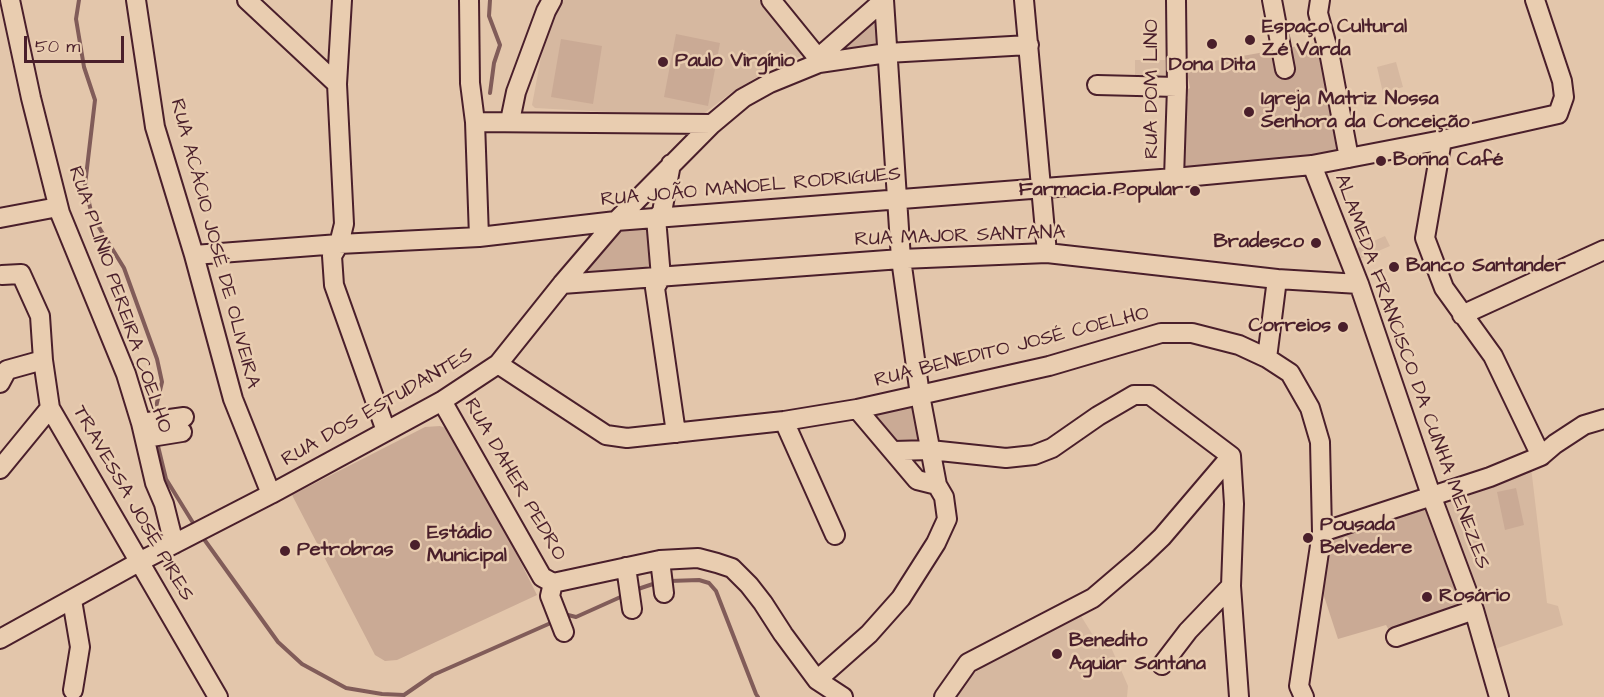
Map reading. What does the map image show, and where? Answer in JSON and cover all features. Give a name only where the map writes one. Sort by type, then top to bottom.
[{"type":"street","name":"RUA PLINIO PEREIRA COELHO","points":[[10,0],[58,207],[115,346],[161,428],[156,483],[174,544]]},
{"type":"street","name":"RUA ACÁCIO JOSÉ DE OLIVEIRA","points":[[136,0],[155,127],[194,255],[233,399],[271,494]]},
{"type":"street","points":[[247,0],[338,84]]},
{"type":"street","points":[[342,0],[338,84],[344,224],[339,244],[332,256],[334,285],[386,431]]},
{"type":"street","points":[[469,0],[470,83],[475,122],[479,237]]},
{"type":"street","points":[[510,121],[516,92],[552,0]]},
{"type":"street","points":[[771,0],[818,60],[884,0]]},
{"type":"street","points":[[817,680],[869,634],[901,598],[936,543],[947,519],[944,497],[937,485],[920,395],[901,259],[884,0]]},
{"type":"street","points":[[1024,0],[1047,253]]},
{"type":"street","name":"RUA DOM LINO","points":[[1174,178],[1177,87],[1176,0]]},
{"type":"street","points":[[1272,0],[1285,69]]},
{"type":"street","points":[[1320,0],[1318,13],[1330,57],[1349,158]]},
{"type":"street","name":"RUA JOÃO MANOEL RODRIGUES","points":[[194,255],[339,244],[479,237],[616,221],[1174,178],[1312,165],[1349,158],[1558,114],[1564,97],[1562,81],[1535,0]]},
{"type":"street","name":"RUA DOS ESTUDANTES","points":[[2,632],[72,600],[139,562],[271,494],[442,401],[498,364],[616,221],[712,124],[743,98],[818,60],[887,52],[1029,45]]},
{"type":"street","points":[[1097,85],[1177,87]]},
{"type":"street","points":[[475,122],[712,124]]},
{"type":"street","points":[[1442,140],[1425,238],[1444,288],[1493,356],[1541,456]]},
{"type":"street","points":[[671,164],[662,212],[656,218],[661,277],[655,288],[676,433]]},
{"type":"street","name":"ALAMEDA FRANCISCO DA CUNHA MENEZES","points":[[1312,165],[1359,284],[1431,495],[1474,610],[1499,697]]},
{"type":"street","points":[[0,218],[58,207]]},
{"type":"street","points":[[1462,315],[1604,250]]},
{"type":"street","name":"RUA MAJOR SANTANA","points":[[562,284],[901,259],[1047,253],[1277,279],[1359,284]]},
{"type":"street","name":"TRAVESSA JOSÉ PIRES","points":[[2,275],[21,274],[40,316],[42,360],[50,408],[218,697]]},
{"type":"street","points":[[1267,358],[1277,279]]},
{"type":"street","name":"RUA BENEDITO JOSÉ COELHO","points":[[498,364],[606,435],[627,438],[784,421],[857,409],[1050,366],[1161,333],[1192,333],[1239,345],[1267,358],[1290,373],[1310,408],[1320,442],[1322,532],[1298,693]]},
{"type":"street","points":[[0,383],[7,370],[42,360]]},
{"type":"street","points":[[894,451],[930,450],[1006,458],[1034,455],[1052,448],[1098,416],[1134,395],[1150,395],[1231,456],[1234,504],[1231,585],[1239,697]]},
{"type":"street","name":"RUA DAHER PEDRO","points":[[442,401],[542,577],[553,583],[627,573],[662,578],[698,558],[732,568],[763,603],[817,680],[843,697]]},
{"type":"street","points":[[0,469],[50,408]]},
{"type":"street","points":[[857,409],[917,480],[937,485]]},
{"type":"street","points":[[1322,532],[1490,477],[1541,456],[1584,425],[1604,419]]},
{"type":"street","points":[[784,421],[835,535]]},
{"type":"street","points":[[944,697],[968,663],[1093,598],[1142,557],[1231,456]]},
{"type":"street","points":[[627,573],[631,604]]},
{"type":"street","points":[[553,583],[550,596],[564,632]]},
{"type":"street","points":[[1162,665],[1188,631],[1231,585]]},
{"type":"street","points":[[72,600],[80,647],[73,690]]},
{"type":"street","points":[[1396,637],[1474,610]]},
{"type":"shaded area","name":"Paulo Virgínio","points":[[560,0],[759,0],[801,49],[801,56],[772,68],[731,93],[699,117],[535,108],[532,105],[542,52]]},
{"type":"shaded area","points":[[879,16],[880,45],[845,52],[843,50],[842,45]]},
{"type":"shaded area","points":[[676,34],[720,43],[708,106],[664,97]]},
{"type":"shaded area","points":[[561,39],[602,46],[593,104],[551,97]]},
{"type":"shaded area","points":[[1321,42],[1339,142],[1334,154],[1326,157],[1190,168],[1183,164],[1184,100],[1188,98],[1186,90],[1190,88],[1186,66]]},
{"type":"shaded area","points":[[1135,60],[1165,60],[1166,80],[1135,81]]},
{"type":"shaded area","points":[[1396,62],[1403,87],[1383,93],[1377,67]]},
{"type":"shaded area","points":[[644,228],[648,231],[653,269],[584,276],[582,272],[621,229]]},
{"type":"shaded area","points":[[1385,236],[1390,246],[1355,261],[1351,251]]},
{"type":"shaded area","points":[[910,403],[914,406],[919,440],[911,445],[896,441],[874,416],[875,411]]},
{"type":"shaded area","name":"Estádio Municipal","points":[[440,426],[449,429],[459,439],[537,595],[397,660],[385,661],[375,655],[292,495],[425,427]]},
{"type":"shaded area","points":[[1531,467],[1547,603],[1558,606],[1563,625],[1495,649],[1444,504]]},
{"type":"shaded area","points":[[1516,488],[1524,525],[1505,530],[1497,492]]},
{"type":"shaded area","points":[[1425,506],[1430,507],[1465,603],[1390,632],[1386,625],[1338,639],[1322,590],[1325,550],[1333,536]]},
{"type":"shaded area","name":"Benedito Aguiar Santana","points":[[1081,616],[1102,650],[1110,645],[1128,686],[1127,697],[953,697],[968,679],[992,658]]},
{"type":"waterway","points":[[79,0],[76,19],[84,67],[95,100],[85,185],[92,216],[124,268],[157,359],[162,382],[155,416]]},
{"type":"waterway","points":[[490,0],[489,16],[500,45],[494,63],[490,93]]},
{"type":"waterway","points":[[157,442],[166,479],[195,526]]},
{"type":"waterway","points":[[201,535],[278,642],[302,664],[346,688],[404,695],[433,675],[553,622]]},
{"type":"waterway","points":[[669,581],[699,580],[709,583],[716,591],[758,697]]},
{"type":"waterway","points":[[635,590],[659,582]]},
{"type":"waterway","points":[[563,618],[568,615],[576,617],[625,595]]},
{"type":"place","name":"Espaço Cultural Zé Varda","points":[[1250,40]]},
{"type":"place","name":"Dona Dita","points":[[1212,44]]},
{"type":"place","name":"Paulo Virgínio","points":[[663,62]]},
{"type":"place","name":"Igreja Matriz Nossa Senhora da Conceição","points":[[1249,112]]},
{"type":"place","name":"Bonna Café","points":[[1381,161]]},
{"type":"place","name":"Farmacia Popular","points":[[1195,191]]},
{"type":"place","name":"Bradesco","points":[[1316,243]]},
{"type":"place","name":"Banco Santander","points":[[1394,267]]},
{"type":"place","name":"Correios","points":[[1343,327]]},
{"type":"place","name":"Pousada Belvedere","points":[[1308,538]]},
{"type":"place","name":"Estádio Municipal","points":[[415,545]]},
{"type":"place","name":"Petrobras","points":[[285,551]]},
{"type":"place","name":"Rosário","points":[[1427,597]]},
{"type":"place","name":"Benedito Aguiar Santana","points":[[1057,654]]}]
